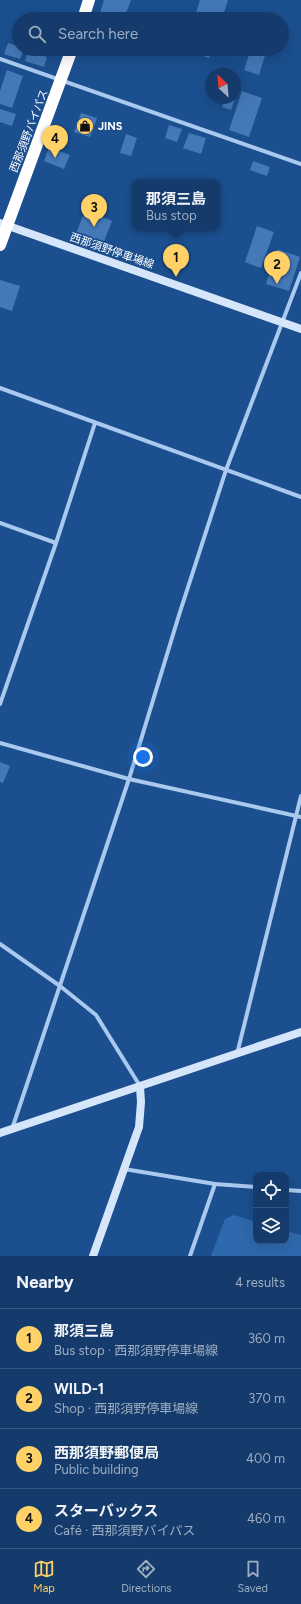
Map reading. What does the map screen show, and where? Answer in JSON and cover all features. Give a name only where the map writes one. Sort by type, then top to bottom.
[{"type":"highway","points":[[85,12],[89,0]]},
{"type":"highway","name":"西那須野バイパス","points":[[0,245],[3,225],[70,56]]},
{"type":"street","points":[[0,59],[301,164]]},
{"type":"street","name":"西那須野停車場線","points":[[3,225],[301,329]]},
{"type":"street","points":[[12,1129],[129,779],[179,615],[226,470],[301,273]]},
{"type":"street","points":[[0,388],[301,498]]},
{"type":"street","points":[[0,704],[96,423]]},
{"type":"street","points":[[0,523],[56,543]]},
{"type":"street","points":[[0,743],[129,779],[301,817]]},
{"type":"street","points":[[237,1054],[301,796]]},
{"type":"street","points":[[0,944],[60,986],[96,1015],[140,1087],[141,1102],[139,1127],[93,1256]]},
{"type":"street","points":[[0,1134],[301,1032]]},
{"type":"street","points":[[124,1169],[215,1184],[253,1188]]},
{"type":"street","points":[[190,1256],[215,1184]]},
{"type":"street","points":[[289,1190],[301,1191]]},
{"type":"shaded area","points":[[234,1215],[253,1221],[253,1244],[289,1244],[289,1232],[301,1235],[301,1256],[211,1256],[225,1219]]},
{"type":"building","points":[[104,0],[131,0],[127,12],[100,12]]},
{"type":"building","points":[[200,0],[228,0],[224,12],[196,12]]},
{"type":"building","points":[[8,43],[12,44],[12,56],[21,56],[20,59],[4,54]]},
{"type":"building","points":[[26,56],[47,57],[44,67],[25,61]]},
{"type":"building","points":[[249,56],[265,56],[259,75],[244,70]]},
{"type":"building","points":[[7,70],[23,76],[12,108],[0,104],[0,91]]},
{"type":"building","points":[[242,91],[262,98],[249,137],[229,130],[238,104],[241,104]]},
{"type":"building","points":[[223,104],[233,104],[231,110],[222,107]]},
{"type":"building","points":[[0,109],[16,114],[12,126],[0,122]]},
{"type":"building","points":[[81,113],[97,118],[90,137],[74,132]]},
{"type":"building","points":[[169,125],[182,129],[177,142],[165,138]]},
{"type":"building","points":[[189,133],[206,138],[201,154],[183,148]]},
{"type":"building","points":[[126,134],[137,138],[131,156],[120,153]]},
{"type":"building","points":[[49,147],[70,155],[64,169],[44,161]]},
{"type":"building","points":[[253,161],[270,167],[267,176],[250,170]]},
{"type":"building","points":[[85,210],[112,221],[103,244],[76,234]]},
{"type":"building","points":[[257,226],[274,232],[261,268],[245,262]]},
{"type":"building","points":[[277,249],[300,257],[289,291],[266,284]]},
{"type":"building","points":[[0,280],[20,286],[12,311],[0,307]]},
{"type":"building","points":[[0,762],[10,766],[3,783],[0,782]]},
{"type":"place","name":"JINS","points":[[85,126]]},
{"type":"place","name":"スターバックス","points":[[55,158]]},
{"type":"place","name":"西那須野郵便局","points":[[94,227]]},
{"type":"place","name":"那須三島","points":[[176,277]]},
{"type":"place","name":"WILD-1","points":[[277,284]]}]
